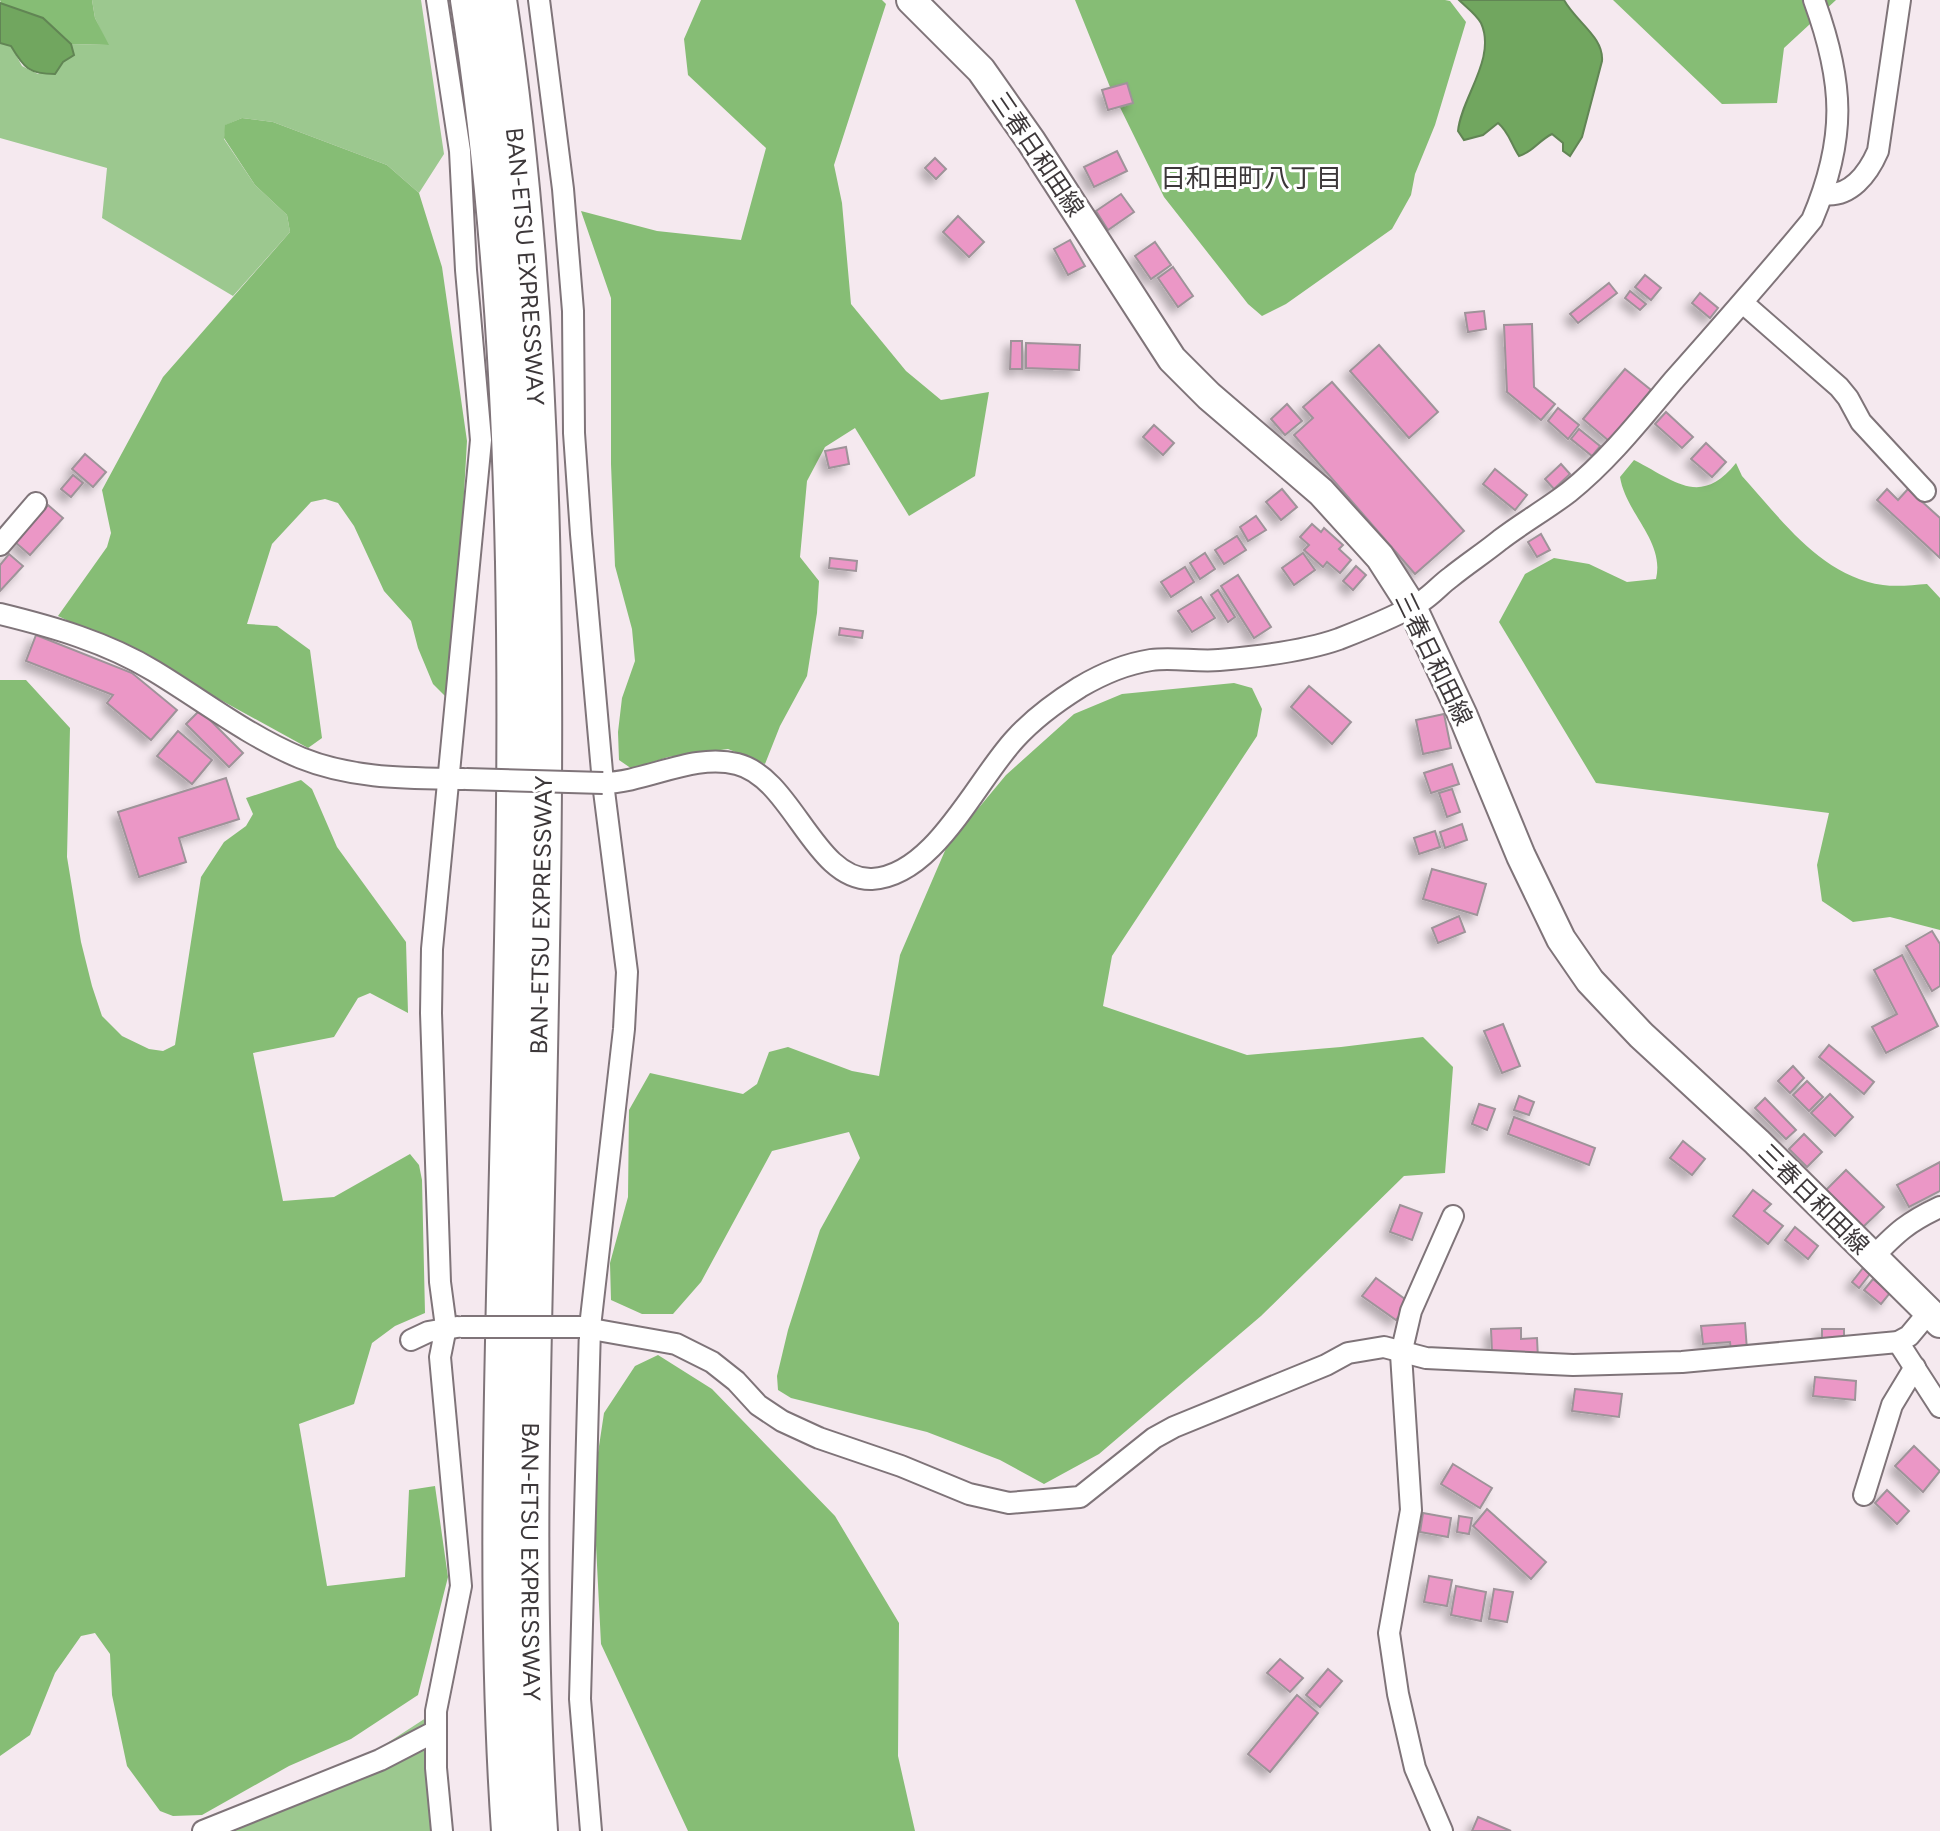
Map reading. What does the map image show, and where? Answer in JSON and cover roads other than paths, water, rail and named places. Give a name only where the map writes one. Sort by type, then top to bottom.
[{"type":"highway","name":"BAN-ETSU EXPRESSWAY","points":[[469,0],[480,68],[497,227],[511,477],[515,799],[502,1412],[503,1651],[510,1831]]},
{"type":"highway","name":"BAN-ETSU EXPRESSWAY","points":[[498,0],[525,218],[540,471],[544,796],[530,1412],[532,1640],[539,1831]]},
{"type":"main road","name":"三春日和田線","points":[[911,0],[981,70],[1031,141],[1172,359],[1209,396],[1321,492],[1380,557],[1412,607],[1463,716],[1521,856],[1561,939],[1590,981],[1641,1035],[1757,1142],[1934,1318]]},
{"type":"street","points":[[437,0],[460,151],[466,270],[481,440],[458,779],[432,949],[440,1282],[454,1327],[440,1357],[461,1586],[436,1711],[436,1768],[442,1831]]},
{"type":"street","points":[[539,0],[563,189],[573,311],[574,433],[603,783],[627,972],[624,1029],[585,1327],[580,1699],[591,1831]]},
{"type":"street","points":[[0,614],[50,626],[101,644],[151,669],[275,746],[302,758],[354,773],[390,779],[603,783],[640,779],[691,763],[717,761],[740,764],[757,773],[781,795],[831,861],[849,873],[868,879],[900,873],[937,841],[1013,740],[1049,707],[1097,678],[1116,669],[1153,660],[1218,660],[1311,648],[1341,638],[1412,607],[1577,484],[1622,440],[1812,220],[1823,194],[1836,139],[1839,102],[1831,53],[1814,0]]},
{"type":"street","points":[[1823,194],[1834,196],[1856,184],[1878,151],[1900,0]]},
{"type":"street","points":[[1743,303],[1839,387],[1861,422],[1925,491]]},
{"type":"street","points":[[0,545],[36,503]]},
{"type":"street","points":[[1873,1257],[1912,1220],[1940,1207]]},
{"type":"street","points":[[1442,1831],[1415,1768],[1389,1649],[1391,1620],[1411,1510],[1401,1354],[1411,1311],[1453,1216]]},
{"type":"street","points":[[411,1340],[454,1327],[585,1327],[676,1344],[712,1362],[736,1381],[758,1405],[782,1421],[969,1494],[1009,1503],[1080,1497],[1154,1438],[1348,1353],[1384,1347],[1401,1354],[1426,1358],[1573,1365],[1682,1362],[1898,1342],[1934,1318]]},
{"type":"street","points":[[1898,1342],[1940,1407]]},
{"type":"street","points":[[1864,1495],[1892,1405],[1915,1367]]},
{"type":"street","points":[[203,1831],[380,1760],[436,1731]]},
{"type":"district","name":"日和田町八丁目","points":[[1251,178]]}]
